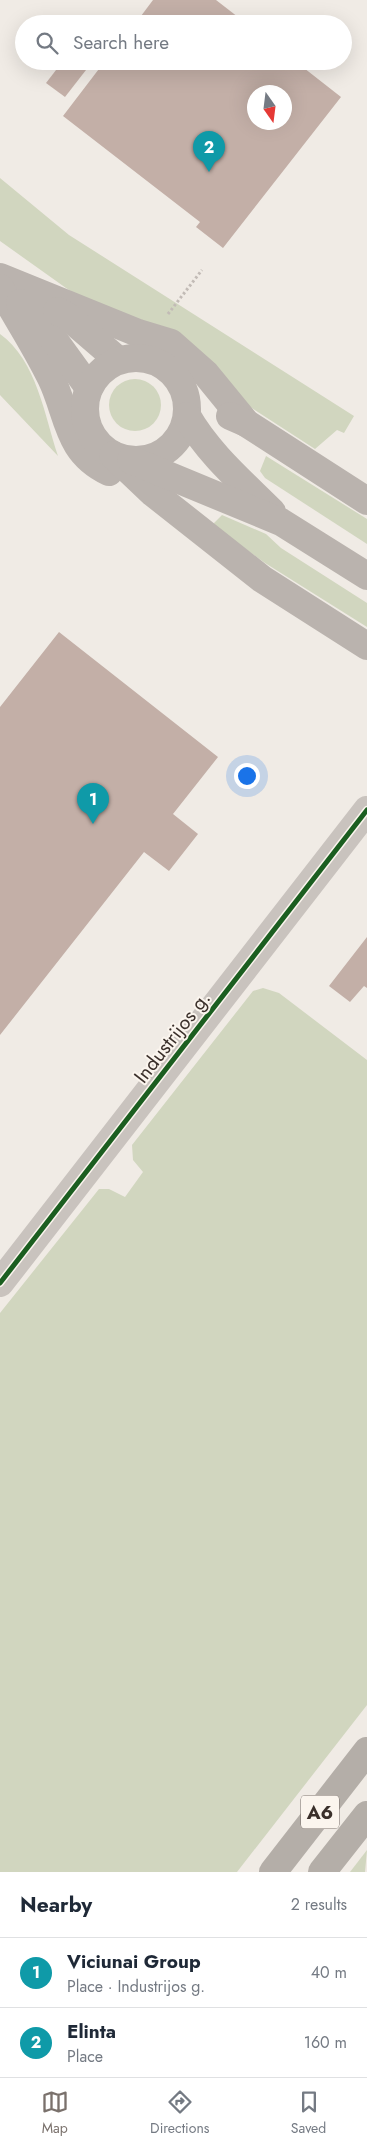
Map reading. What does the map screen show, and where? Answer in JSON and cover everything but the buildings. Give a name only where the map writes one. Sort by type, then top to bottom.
[{"type":"highway","name":"A6","points":[[273,1872],[367,1751]]},
{"type":"highway","name":"A6","points":[[322,1872],[367,1815]]},
{"type":"main road","points":[[0,279],[170,343],[206,374],[246,423]]},
{"type":"main road","points":[[0,279],[67,316],[118,360]]},
{"type":"main road","points":[[0,279],[47,330],[89,388]]},
{"type":"main road","points":[[0,288],[52,379],[65,419],[78,448],[100,468],[153,493]]},
{"type":"main road","points":[[367,501],[246,423],[200,402],[183,387],[172,372],[156,361],[137,357],[118,360],[101,371],[89,388],[85,407],[88,426],[98,443],[122,457],[281,522],[367,576]]},
{"type":"main road","points":[[122,457],[150,458],[168,449],[180,435],[187,416],[187,401],[183,387]]},
{"type":"main road","points":[[187,416],[196,433],[215,455],[281,522]]},
{"type":"main road","points":[[122,457],[153,493],[262,579],[367,646]]},
{"type":"street","name":"Industrijos g.","points":[[0,1283],[367,810]]},
{"type":"path","points":[[151,336],[202,270]]},
{"type":"green space","points":[[0,178],[69,235],[354,416],[344,433],[337,430],[315,449],[66,288],[0,241]]},
{"type":"green space","points":[[0,334],[13,345],[31,373],[38,389],[58,456],[0,395]]},
{"type":"green space","points":[[135,379],[145,381],[153,387],[159,395],[161,405],[159,415],[153,423],[145,429],[135,431],[125,429],[117,423],[111,415],[109,405],[111,395],[117,387],[125,381]]},
{"type":"green space","points":[[266,456],[367,519],[367,544],[265,478],[260,471]]},
{"type":"green space","points":[[222,515],[266,534],[281,548],[367,603],[367,627],[265,563],[212,525]]},
{"type":"green space","points":[[263,988],[279,993],[367,1060],[367,1705],[237,1872],[0,1872],[0,1313],[99,1189],[109,1189],[125,1197],[143,1172],[133,1160],[132,1145],[253,991]]},
{"type":"green space","points":[[367,1850],[365,1872],[350,1872]]},
{"type":"cycle path","points":[[0,1283],[367,810]]},
{"type":"place","name":"Elinta","points":[[209,172]]},
{"type":"place","name":"Viciunai Group","points":[[93,824]]}]
